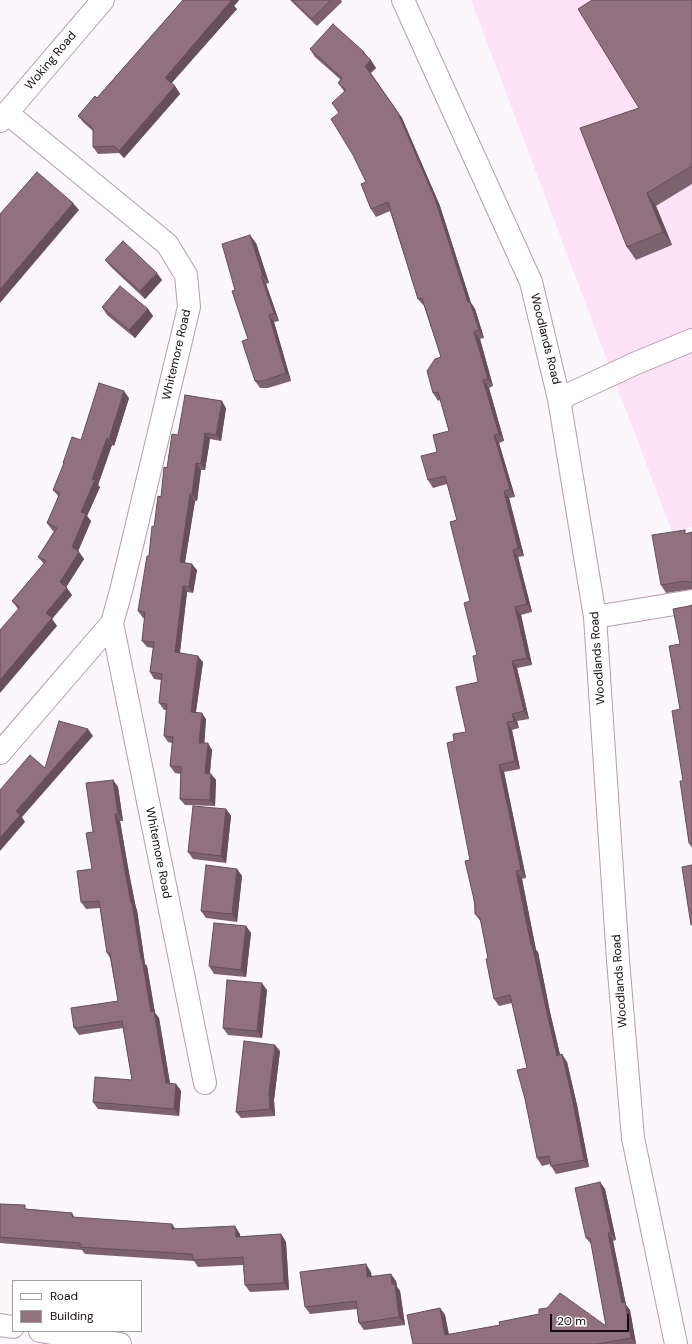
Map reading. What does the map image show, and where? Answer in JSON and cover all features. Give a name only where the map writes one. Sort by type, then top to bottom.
[{"type":"street","name":"Woking Road","points":[[4,117],[103,0]]},
{"type":"street","name":"Woodlands Road","points":[[403,0],[531,282],[559,399],[595,617],[618,960],[633,1138],[676,1344]]},
{"type":"street","name":"Whitemore Road","points":[[0,753],[112,623],[189,307],[186,275],[167,244],[4,117]]},
{"type":"street","points":[[559,399],[634,364],[692,340]]},
{"type":"street","points":[[595,617],[692,601]]},
{"type":"street","name":"Whitemore Road","points":[[112,623],[205,1083]]},
{"type":"street","points":[[0,1325],[12,1327]]},
{"type":"street","points":[[46,1332],[120,1344]]},
{"type":"shaded area","points":[[471,0],[692,0],[692,527],[672,532]]},
{"type":"building","points":[[183,0],[231,1],[165,78],[175,86],[119,151],[114,146],[93,147],[93,128],[78,116],[95,96],[97,98]]},
{"type":"building","points":[[292,0],[331,0],[312,19]]},
{"type":"building","points":[[592,0],[692,0],[692,166],[647,193],[663,232],[627,247],[580,128],[639,108],[578,9]]},
{"type":"building","points":[[333,24],[371,60],[365,66],[397,111],[435,199],[468,302],[470,302],[479,330],[474,332],[488,379],[483,380],[499,434],[494,435],[510,489],[504,491],[518,548],[513,550],[527,604],[515,607],[527,658],[512,661],[524,711],[512,714],[514,721],[507,722],[515,761],[499,765],[521,870],[516,871],[531,945],[532,944],[557,1056],[562,1054],[584,1160],[551,1166],[549,1156],[537,1158],[525,1099],[517,1070],[527,1068],[510,995],[494,999],[480,918],[475,914],[475,904],[465,861],[470,860],[447,743],[454,741],[453,734],[466,732],[456,687],[478,682],[473,656],[477,655],[464,603],[470,601],[450,522],[457,520],[445,476],[428,480],[421,456],[437,452],[433,435],[449,431],[438,392],[433,393],[427,371],[435,359],[441,357],[422,298],[418,299],[388,202],[371,209],[361,184],[366,182],[353,155],[331,119],[339,113],[332,103],[346,90],[338,83],[342,78],[310,49]]},
{"type":"building","points":[[37,172],[73,203],[0,289],[0,214]]},
{"type":"building","points":[[250,235],[263,276],[261,276],[274,313],[269,315],[286,373],[263,381],[255,381],[242,341],[248,339],[232,291],[235,290],[222,244]]},
{"type":"building","points":[[123,241],[157,273],[140,291],[105,260]]},
{"type":"building","points":[[120,286],[148,309],[129,330],[102,307]]},
{"type":"building","points":[[99,383],[124,391],[109,439],[107,438],[92,479],[95,480],[81,512],[86,514],[72,547],[79,552],[60,582],[67,588],[46,613],[52,618],[0,680],[0,630],[20,607],[12,601],[46,561],[38,557],[57,528],[47,523],[60,493],[53,490],[64,463],[72,437],[81,440]]},
{"type":"building","points":[[185,395],[222,401],[216,435],[205,433],[201,464],[196,463],[192,494],[190,494],[180,562],[192,564],[189,587],[183,586],[175,652],[198,656],[191,712],[202,713],[199,743],[208,743],[205,773],[211,774],[210,800],[180,799],[181,767],[170,766],[173,737],[164,736],[167,704],[159,703],[162,674],[150,672],[154,642],[142,641],[145,612],[138,611],[147,556],[149,556],[152,526],[154,527],[158,496],[161,497],[164,467],[167,468],[172,434],[178,435]]},
{"type":"building","points":[[685,530],[685,534],[692,532],[692,583],[685,581],[661,585],[652,535]]},
{"type":"building","points":[[692,605],[692,843],[689,843],[680,781],[683,781],[672,711],[680,709],[669,646],[680,644],[673,609]]},
{"type":"building","points":[[59,721],[88,729],[16,811],[20,815],[0,838],[0,790],[30,755],[45,768]]},
{"type":"building","points":[[113,780],[118,814],[115,814],[151,1012],[154,1011],[166,1083],[176,1084],[174,1109],[93,1102],[95,1077],[132,1080],[122,1021],[74,1028],[71,1008],[118,1001],[110,953],[107,953],[99,901],[81,902],[77,871],[92,869],[86,833],[93,832],[86,783]]},
{"type":"building","points":[[193,806],[226,809],[221,856],[188,852]]},
{"type":"building","points":[[206,865],[237,869],[232,914],[201,911]]},
{"type":"building","points":[[692,865],[692,925],[691,925],[682,867]]},
{"type":"building","points":[[214,923],[246,926],[241,970],[209,966]]},
{"type":"building","points":[[227,980],[262,983],[257,1031],[223,1028]]},
{"type":"building","points":[[244,1041],[275,1045],[269,1093],[270,1109],[236,1112]]},
{"type":"building","points":[[600,1182],[611,1233],[608,1233],[622,1303],[625,1302],[631,1338],[597,1344],[413,1344],[407,1315],[440,1308],[445,1335],[500,1325],[499,1322],[539,1314],[539,1309],[547,1308],[560,1293],[606,1326],[590,1238],[586,1238],[575,1188]]},
{"type":"building","points":[[0,1204],[25,1205],[25,1209],[72,1213],[72,1217],[172,1224],[172,1229],[235,1226],[236,1237],[281,1234],[284,1283],[245,1285],[243,1257],[193,1260],[192,1254],[80,1247],[80,1243],[0,1237]]},
{"type":"building","points":[[366,1264],[367,1277],[391,1274],[392,1284],[395,1284],[399,1317],[359,1323],[356,1301],[305,1307],[300,1272]]}]
